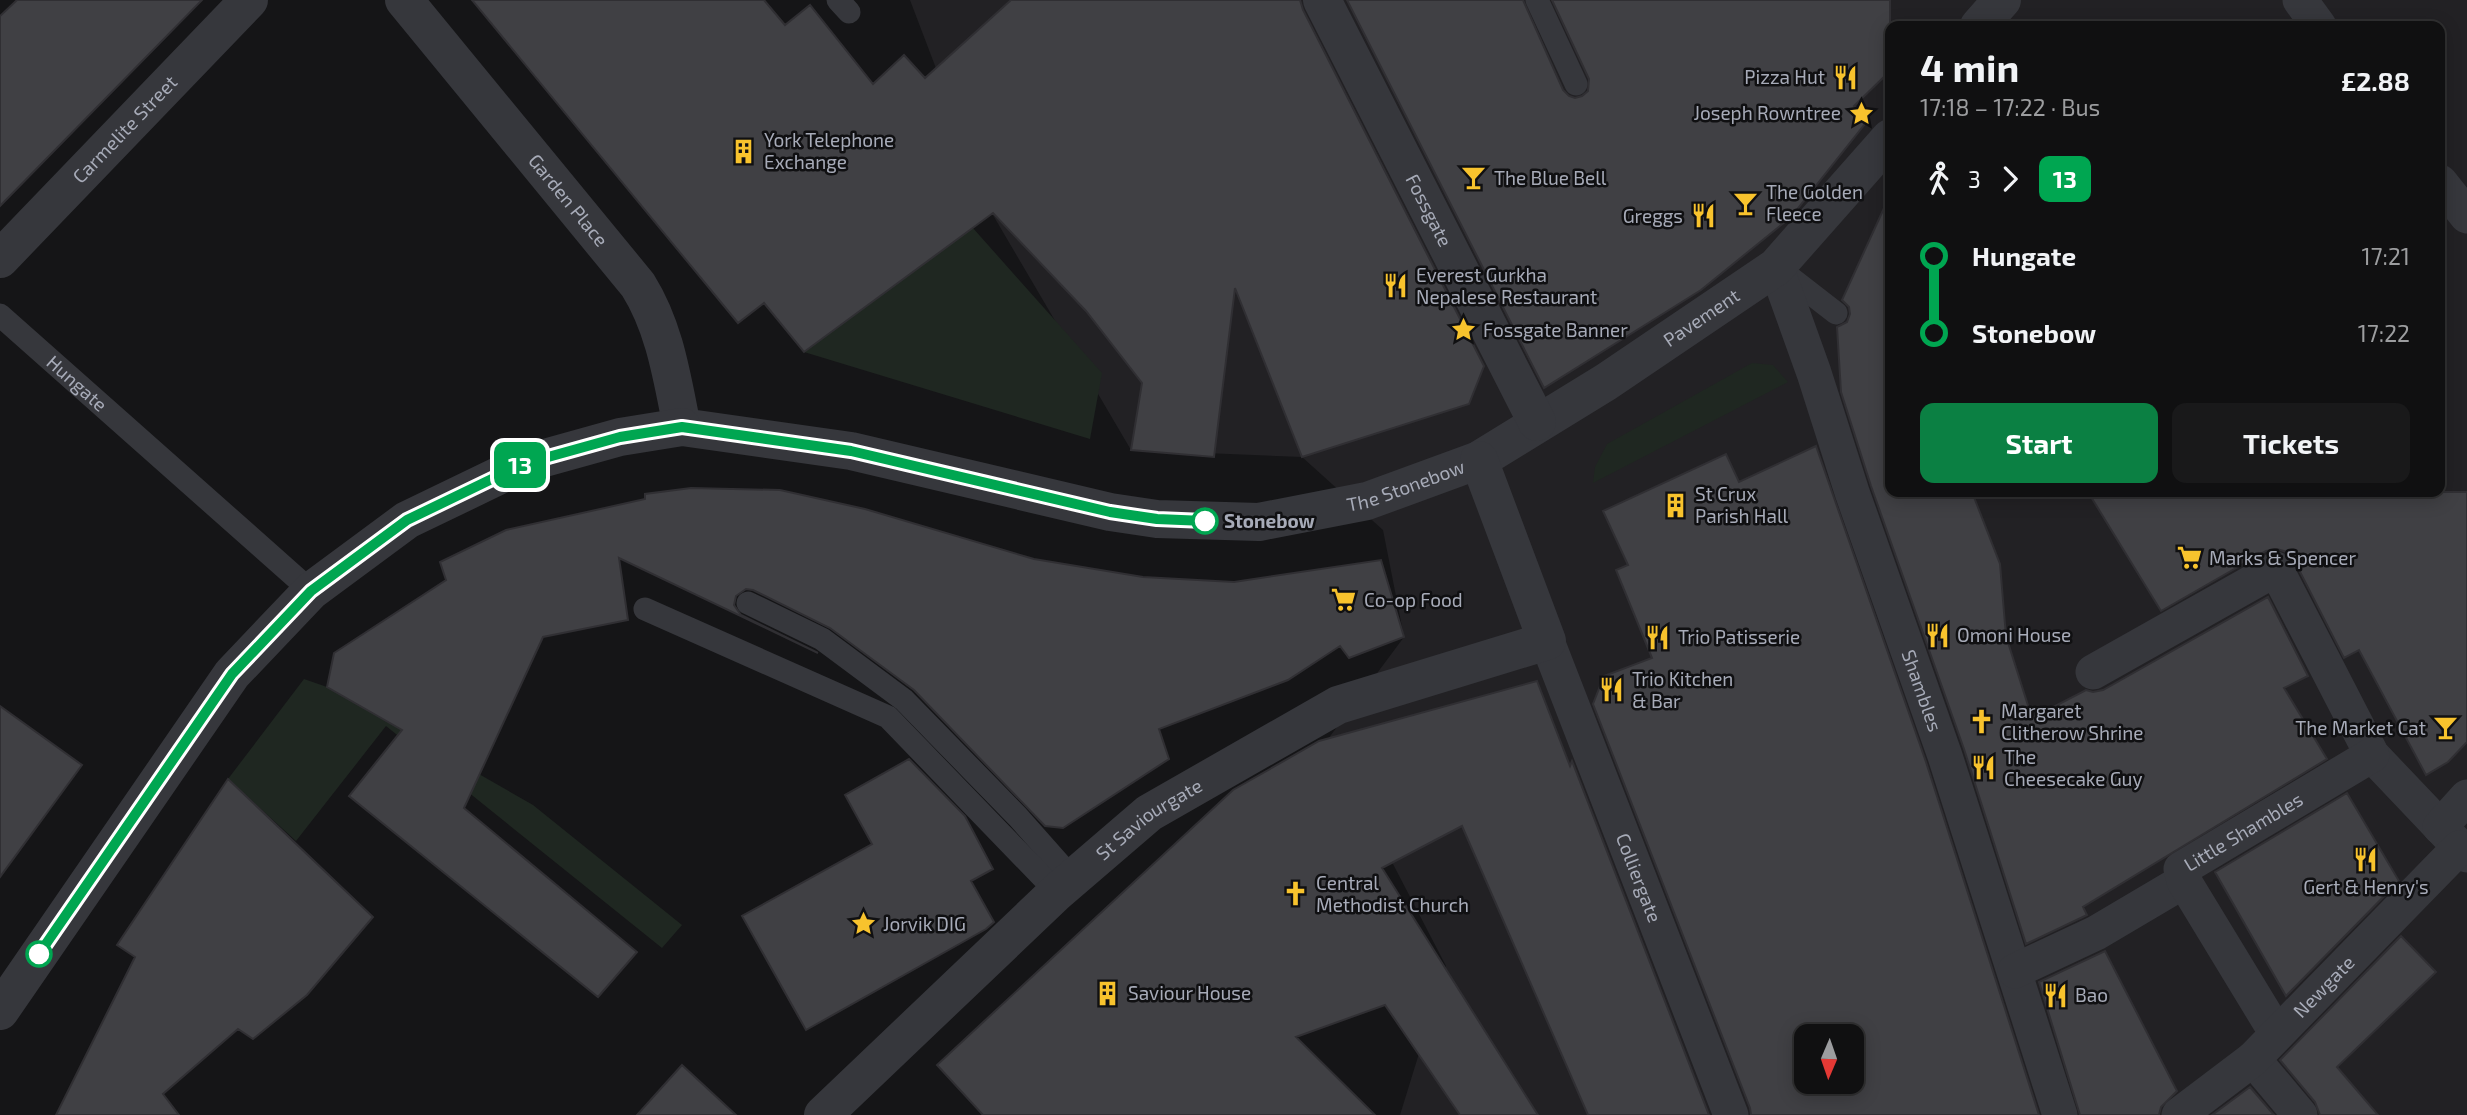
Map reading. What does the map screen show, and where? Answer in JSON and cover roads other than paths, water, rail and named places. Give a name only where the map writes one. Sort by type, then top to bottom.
[{"type":"street","name":"Carmelite Street","points":[[0,259],[249,0]]},
{"type":"street","name":"Garden Place","points":[[404,0],[638,285],[651,307],[665,348],[682,427]]},
{"type":"street","points":[[1983,21],[2002,0]]},
{"type":"street","points":[[2300,0],[2315,21]]},
{"type":"street","name":"Fossgate","points":[[1328,2],[1537,422]]},
{"type":"street","name":"Pavement","points":[[1479,460],[1606,382],[1776,267],[1885,144]]},
{"type":"street","points":[[2445,188],[2467,216]]},
{"type":"street","name":"Shambles","points":[[1776,267],[1815,373],[1852,492],[1945,756],[2060,1115]]},
{"type":"street","name":"The Stonebow","points":[[0,1012],[232,674],[311,591],[407,520],[523,464],[620,437],[682,427],[851,451],[1110,512],[1157,519],[1259,522],[1367,501],[1479,460]]},
{"type":"street","points":[[1479,460],[1548,641]]},
{"type":"street","points":[[2093,671],[2276,569],[2372,755],[2455,843]]},
{"type":"street","name":"St Saviourgate","points":[[823,1115],[1064,885],[1149,813],[1338,705],[1548,641]]},
{"type":"street","name":"Colliergate","points":[[1548,641],[1731,1115]]},
{"type":"street","name":"Little Shambles","points":[[2015,971],[2096,933],[2184,881],[2181,869],[2372,755]]},
{"type":"street","name":"Newgate","points":[[2179,1115],[2253,1059],[2455,843],[2467,797]]},
{"type":"street","points":[[2184,881],[2277,1034]]},
{"type":"street","points":[[2253,1059],[2301,1115]]},
{"type":"lane","points":[[1537,0],[1576,84]]},
{"type":"lane","points":[[1776,267],[1836,313]]},
{"type":"lane","name":"Hungate","points":[[0,315],[311,591]]},
{"type":"lane","points":[[747,603],[822,639],[904,700],[1018,817],[1064,885]]},
{"type":"lane","points":[[645,609],[888,717],[1064,885]]},
{"type":"place","name":"Pizza Hut","points":[[1845,77]]},
{"type":"place","name":"Joseph Rowntree","points":[[1861,113]]},
{"type":"place","name":"York Telephone Exchange","points":[[744,151]]},
{"type":"place","name":"The Blue Bell","points":[[1474,178]]},
{"type":"place","name":"The Golden Fleece","points":[[1746,203]]},
{"type":"place","name":"Greggs","points":[[1703,216]]},
{"type":"place","name":"Everest Gurkha Nepalese Restaurant","points":[[1396,286]]},
{"type":"place","name":"Fossgate Banner","points":[[1463,330]]},
{"type":"place","name":"St Crux Parish Hall","points":[[1675,505]]},
{"type":"place","name":"Stonebow","points":[[1205,521]]},
{"type":"place","name":"Marks & Spencer","points":[[2189,558]]},
{"type":"place","name":"Co-op Food","points":[[1344,600]]},
{"type":"place","name":"Omoni House","points":[[1937,635]]},
{"type":"place","name":"Trio Patisserie","points":[[1658,637]]},
{"type":"place","name":"Trio Kitchen & Bar","points":[[1612,690]]},
{"type":"place","name":"Margaret Clitherow Shrine","points":[[1981,722]]},
{"type":"place","name":"The Market Cat","points":[[2446,728]]},
{"type":"place","name":"The Cheesecake Guy","points":[[1984,768]]},
{"type":"place","name":"Gert & Henry's","points":[[2366,859]]},
{"type":"place","name":"Central Methodist Church","points":[[1296,894]]},
{"type":"place","name":"Jorvik DIG","points":[[863,924]]},
{"type":"place","name":"Saviour House","points":[[1108,993]]},
{"type":"place","name":"Bao","points":[[2055,995]]}]
